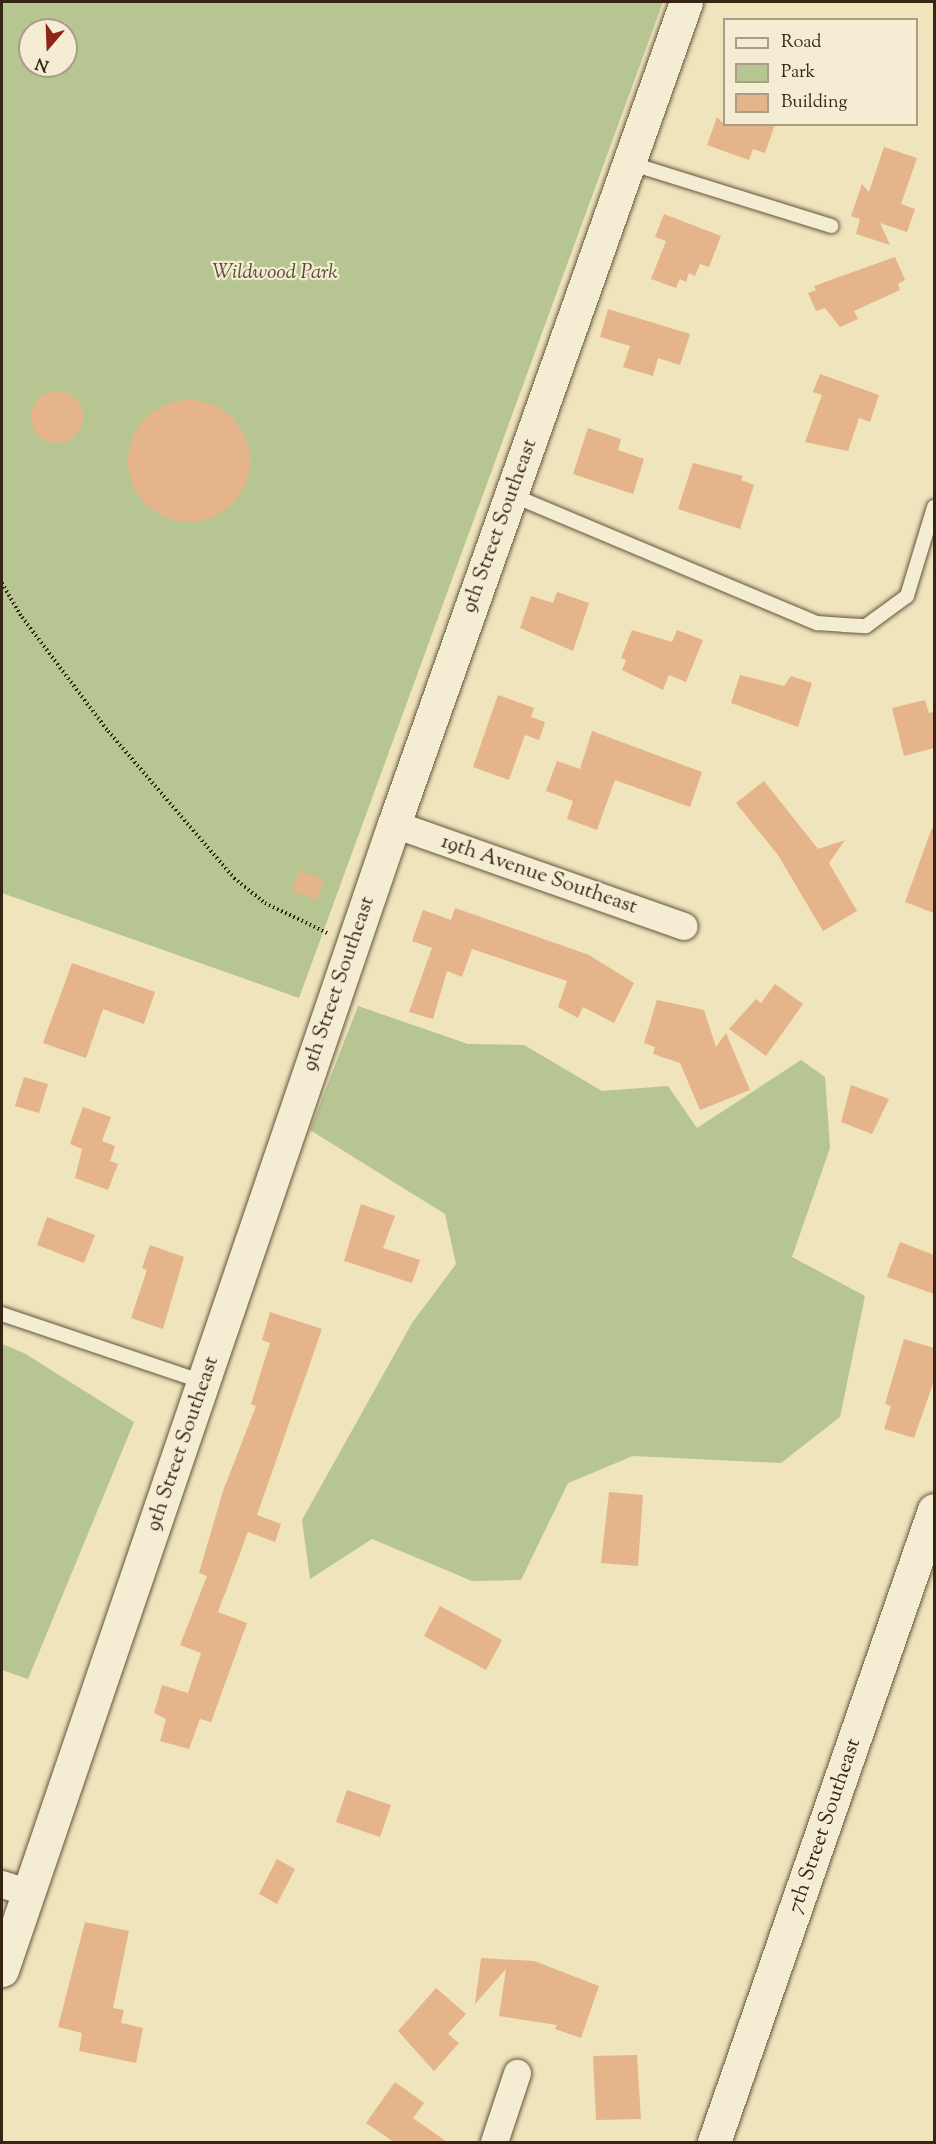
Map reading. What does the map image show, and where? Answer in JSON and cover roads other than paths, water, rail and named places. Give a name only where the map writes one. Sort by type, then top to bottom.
[{"type":"street","name":"9th Street Southeast","points":[[2,1970],[14,1888],[205,1383],[394,824],[686,2]]},
{"type":"street","name":"19th Avenue Southeast","points":[[394,824],[684,926]]},
{"type":"street","name":"7th Street Southeast","points":[[714,2142],[934,1510]]},
{"type":"street","points":[[494,2142],[517,2073]]},
{"type":"lane","points":[[629,163],[831,226]]},
{"type":"lane","points":[[512,495],[817,622],[844,626],[866,626],[907,596],[934,507]]},
{"type":"lane","points":[[2,1314],[205,1383]]},
{"type":"park label","name":"Wildwood Park","points":[[275,273]]}]
